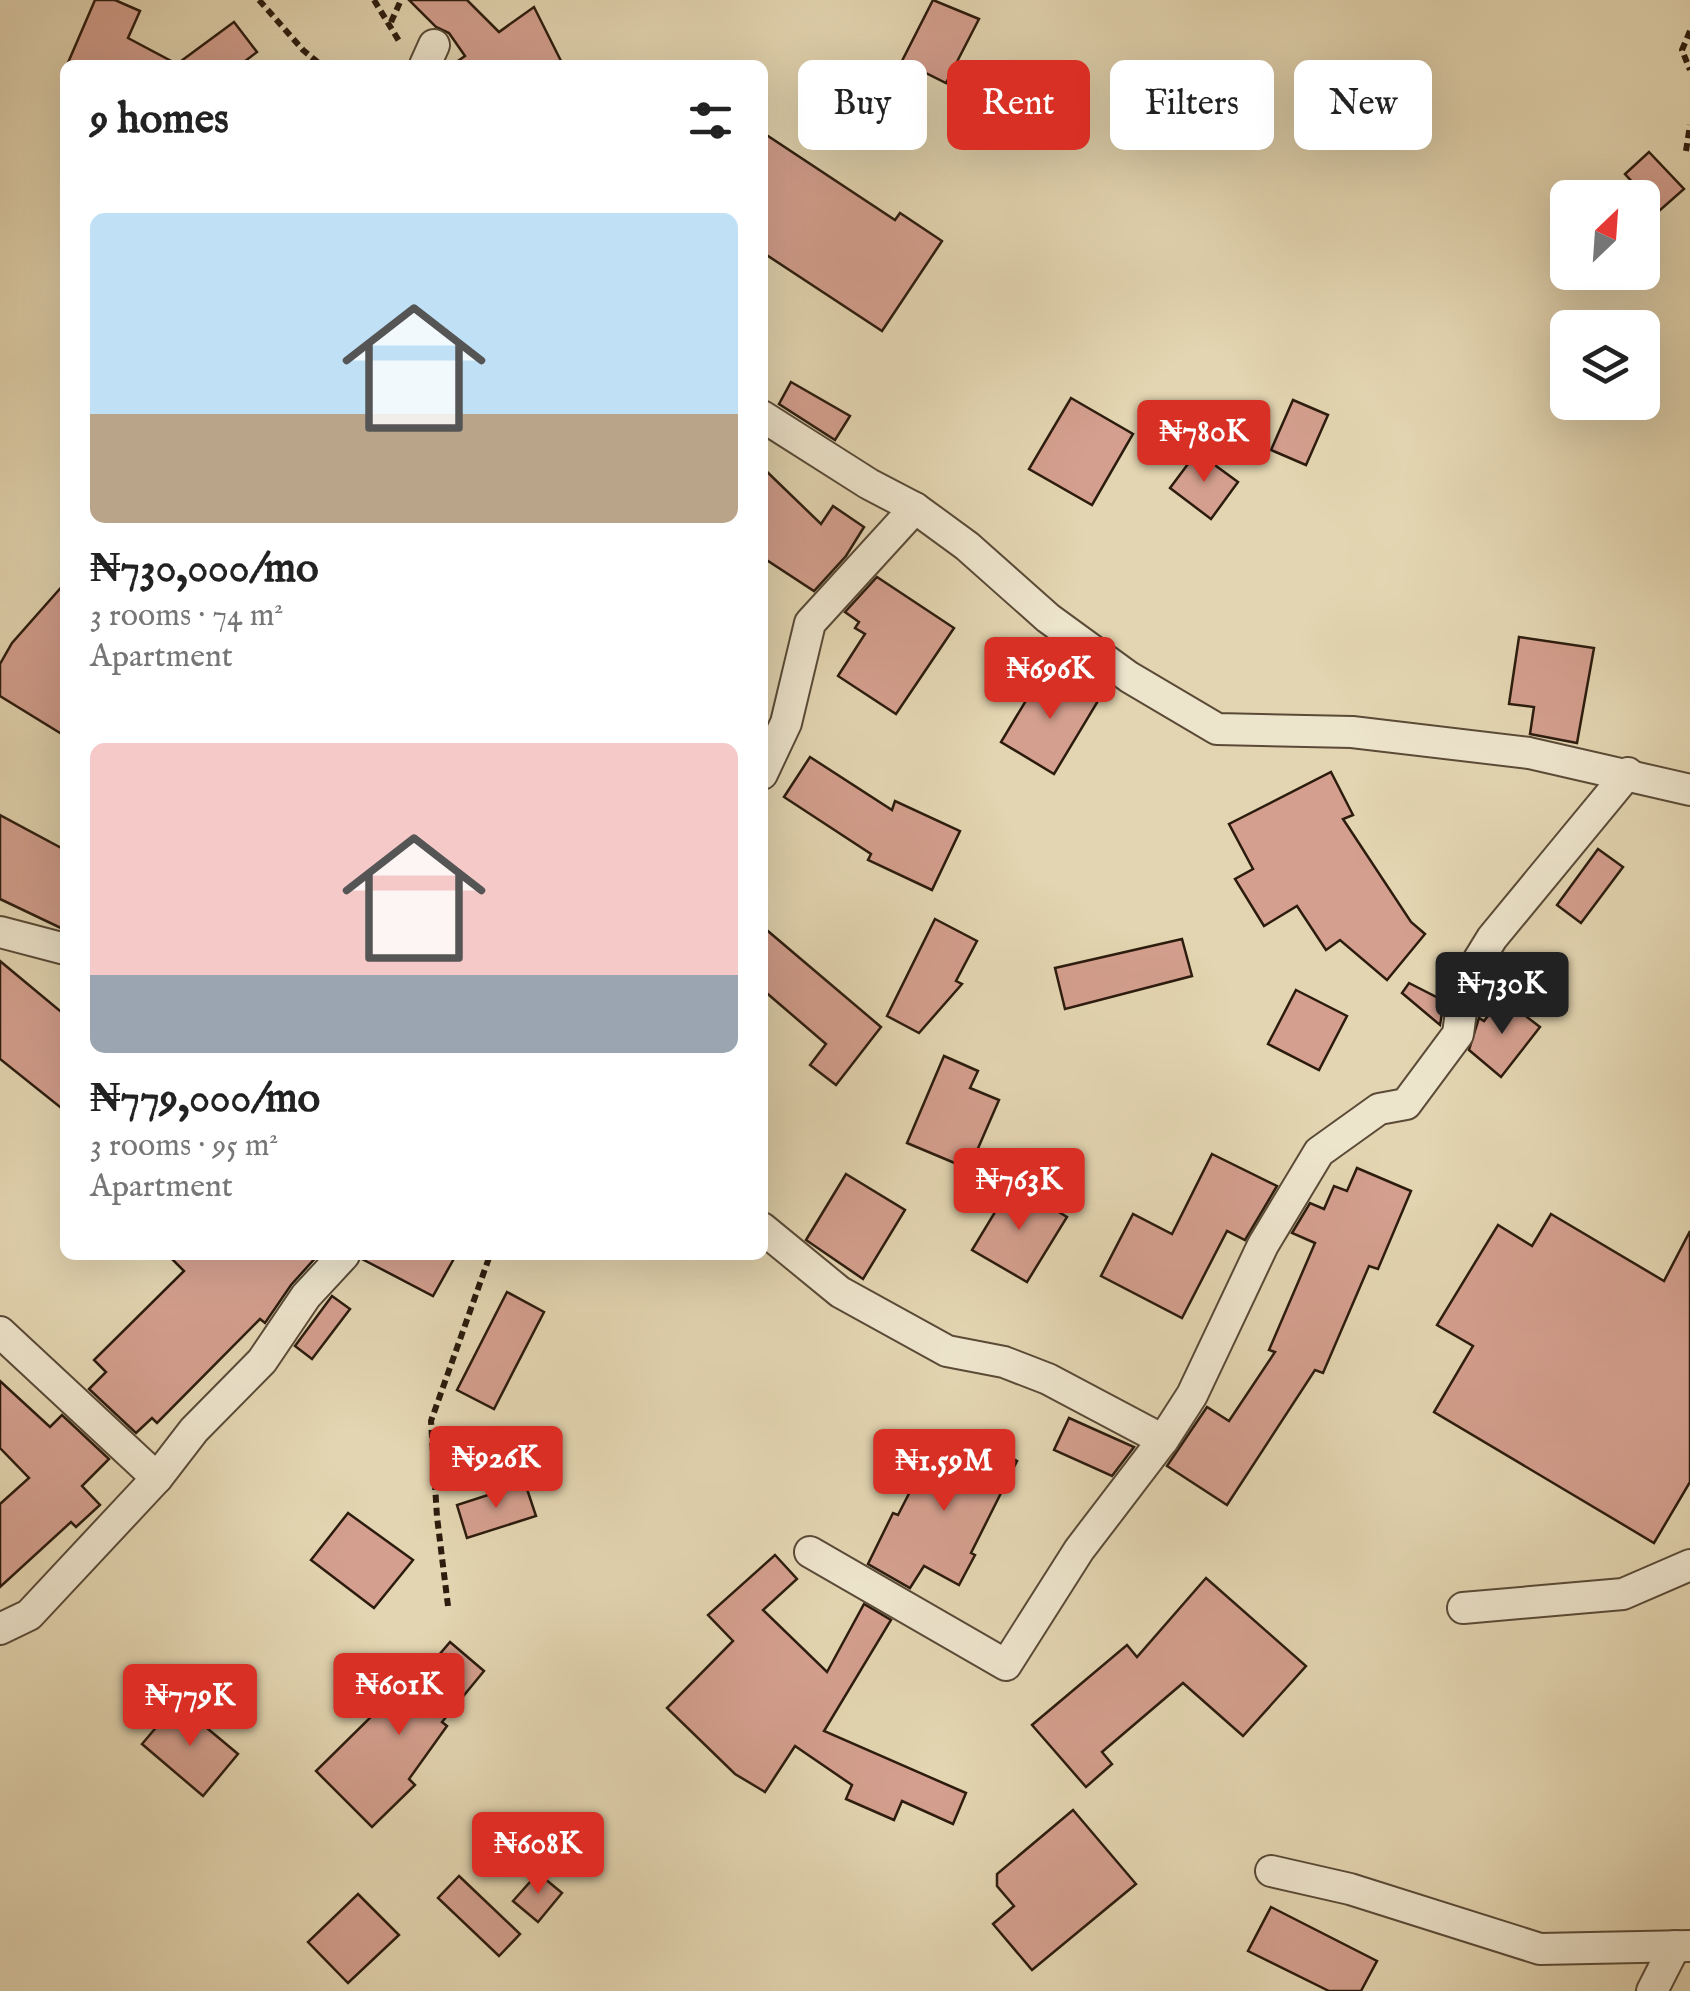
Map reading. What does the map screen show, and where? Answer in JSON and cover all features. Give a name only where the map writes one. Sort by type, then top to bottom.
[{"type":"street","points":[[768,420],[915,508],[968,546],[1048,618],[1129,677],[1216,729],[1352,732],[1529,752],[1690,790]]},
{"type":"street","points":[[768,761],[786,723],[810,623],[915,508]]},
{"type":"street","points":[[810,1552],[1006,1665],[1079,1550],[1163,1440],[1192,1395],[1263,1246],[1302,1175],[1319,1152],[1379,1109],[1406,1104],[1458,1034],[1465,982],[1492,938],[1628,773]]},
{"type":"street","points":[[0,932],[60,948]]},
{"type":"street","points":[[768,1233],[840,1292],[947,1351],[1004,1362],[1048,1379],[1163,1440]]},
{"type":"street","points":[[0,1629],[29,1614],[158,1478],[194,1430],[262,1361],[306,1296],[339,1260]]},
{"type":"street","points":[[0,1332],[158,1478]]},
{"type":"street","points":[[1463,1608],[1623,1594],[1690,1565]]},
{"type":"street","points":[[1271,1871],[1350,1889],[1540,1949],[1682,1946]]},
{"type":"street","points":[[1652,1991],[1682,1946]]},
{"type":"path","points":[[259,0],[315,60]]},
{"type":"path","points":[[374,0],[421,54]]},
{"type":"path","points":[[391,22],[401,0]]},
{"type":"path","points":[[1690,31],[1682,50],[1690,70]]},
{"type":"path","points":[[1686,150],[1690,125]]},
{"type":"path","points":[[448,1606],[431,1421],[488,1260]]},
{"type":"building","points":[[95,0],[115,0],[140,11],[128,38],[169,60],[69,60]]},
{"type":"building","points":[[409,0],[467,0],[499,32],[534,7],[560,60],[459,60],[465,56],[449,33],[436,27]]},
{"type":"building","points":[[933,0],[979,19],[958,60],[947,60],[946,83],[927,74],[927,60],[903,60]]},
{"type":"building","points":[[234,22],[257,52],[247,60],[182,60]]},
{"type":"building","points":[[768,136],[895,220],[900,213],[942,241],[882,331],[768,256]]},
{"type":"building","points":[[1649,152],[1684,189],[1660,210],[1660,180],[1631,180],[1625,174]]},
{"type":"building","points":[[791,382],[850,416],[835,440],[779,404]]},
{"type":"building","points":[[1071,398],[1133,434],[1092,505],[1029,469]]},
{"type":"building","points":[[1293,400],[1328,415],[1306,465],[1271,450]]},
{"type":"building","points":[[1197,452],[1238,482],[1211,519],[1170,488]]},
{"type":"building","points":[[768,473],[821,524],[833,506],[864,527],[846,556],[814,591],[768,561]]},
{"type":"building","points":[[877,577],[954,628],[896,714],[838,676],[865,634],[855,628],[859,622],[845,612]]},
{"type":"building","points":[[60,589],[60,733],[0,696],[0,664],[12,643]]},
{"type":"building","points":[[1519,637],[1594,648],[1577,743],[1530,734],[1534,707],[1509,704]]},
{"type":"building","points":[[1045,669],[1098,701],[1054,774],[1001,742]]},
{"type":"building","points":[[810,757],[892,810],[895,801],[960,831],[932,890],[868,860],[871,854],[784,797]]},
{"type":"building","points":[[1331,772],[1353,815],[1343,819],[1411,922],[1425,934],[1387,980],[1340,940],[1326,950],[1297,906],[1264,926],[1235,879],[1253,869],[1229,824]]},
{"type":"building","points":[[0,815],[60,847],[60,928],[0,899]]},
{"type":"building","points":[[1598,849],[1623,867],[1581,923],[1557,905]]},
{"type":"building","points":[[935,919],[977,941],[956,981],[962,984],[919,1033],[887,1016]]},
{"type":"building","points":[[768,931],[881,1027],[836,1085],[810,1065],[826,1044],[768,994]]},
{"type":"building","points":[[1182,939],[1192,976],[1065,1009],[1055,968]]},
{"type":"building","points":[[0,961],[60,1011],[60,1107],[0,1059]]},
{"type":"building","points":[[1409,983],[1444,1001],[1440,1025],[1402,993]]},
{"type":"building","points":[[1296,990],[1347,1016],[1319,1070],[1268,1044]]},
{"type":"building","points":[[1502,998],[1540,1027],[1501,1077],[1469,1050],[1479,1018],[1484,1021]]},
{"type":"building","points":[[944,1056],[978,1071],[970,1088],[999,1100],[969,1169],[907,1143]]},
{"type":"building","points":[[1212,1154],[1277,1186],[1245,1240],[1227,1231],[1182,1318],[1101,1276],[1133,1214],[1172,1234]]},
{"type":"building","points":[[1357,1168],[1411,1191],[1378,1269],[1369,1266],[1323,1373],[1315,1370],[1227,1505],[1167,1466],[1207,1407],[1229,1421],[1275,1352],[1269,1350],[1315,1243],[1292,1233],[1310,1203],[1324,1209],[1334,1186],[1347,1191]]},
{"type":"building","points":[[846,1174],[905,1210],[863,1279],[806,1240]]},
{"type":"building","points":[[1012,1184],[1067,1217],[1027,1282],[972,1250]]},
{"type":"building","points":[[1551,1214],[1664,1281],[1690,1231],[1690,1482],[1654,1543],[1434,1412],[1473,1346],[1437,1325],[1498,1225],[1532,1246]]},
{"type":"building","points":[[173,1260],[314,1260],[265,1323],[260,1319],[157,1423],[152,1418],[136,1433],[89,1389],[106,1372],[94,1360],[184,1271]]},
{"type":"building","points":[[364,1260],[453,1260],[433,1296]]},
{"type":"building","points":[[507,1292],[544,1312],[494,1409],[457,1390]]},
{"type":"building","points":[[332,1296],[350,1309],[312,1359],[295,1346]]},
{"type":"building","points":[[0,1381],[50,1427],[62,1415],[109,1459],[82,1486],[100,1505],[76,1527],[71,1522],[0,1587],[0,1504],[29,1478],[0,1448]]},
{"type":"building","points":[[1069,1418],[1134,1447],[1112,1476],[1054,1450]]},
{"type":"building","points":[[965,1435],[1017,1461],[959,1585],[924,1566],[910,1588],[868,1564],[934,1445],[955,1455]]},
{"type":"building","points":[[525,1483],[536,1516],[467,1538],[457,1505]]},
{"type":"building","points":[[348,1513],[413,1560],[374,1608],[311,1560]]},
{"type":"building","points":[[775,1555],[797,1579],[763,1610],[827,1672],[864,1604],[891,1620],[824,1731],[966,1793],[953,1824],[902,1801],[894,1820],[846,1799],[852,1785],[795,1746],[765,1792],[735,1774],[667,1708],[733,1641],[708,1615]]},
{"type":"building","points":[[1206,1578],[1306,1666],[1243,1736],[1183,1683],[1102,1752],[1112,1764],[1086,1787],[1032,1725],[1127,1645],[1137,1657]]},
{"type":"building","points":[[450,1642],[484,1671],[442,1722],[447,1726],[409,1779],[415,1785],[372,1827],[316,1771],[376,1712],[395,1687],[405,1695]]},
{"type":"building","points":[[177,1703],[238,1754],[203,1796],[142,1744]]},
{"type":"building","points":[[1073,1810],[1136,1884],[1032,1970],[993,1924],[1014,1906],[997,1886],[997,1874]]},
{"type":"building","points":[[538,1873],[562,1893],[538,1922],[513,1901]]},
{"type":"building","points":[[459,1876],[520,1934],[499,1956],[438,1898]]},
{"type":"building","points":[[358,1894],[399,1935],[348,1983],[308,1942]]},
{"type":"building","points":[[1271,1907],[1377,1961],[1361,1991],[1329,1991],[1248,1951]]}]
